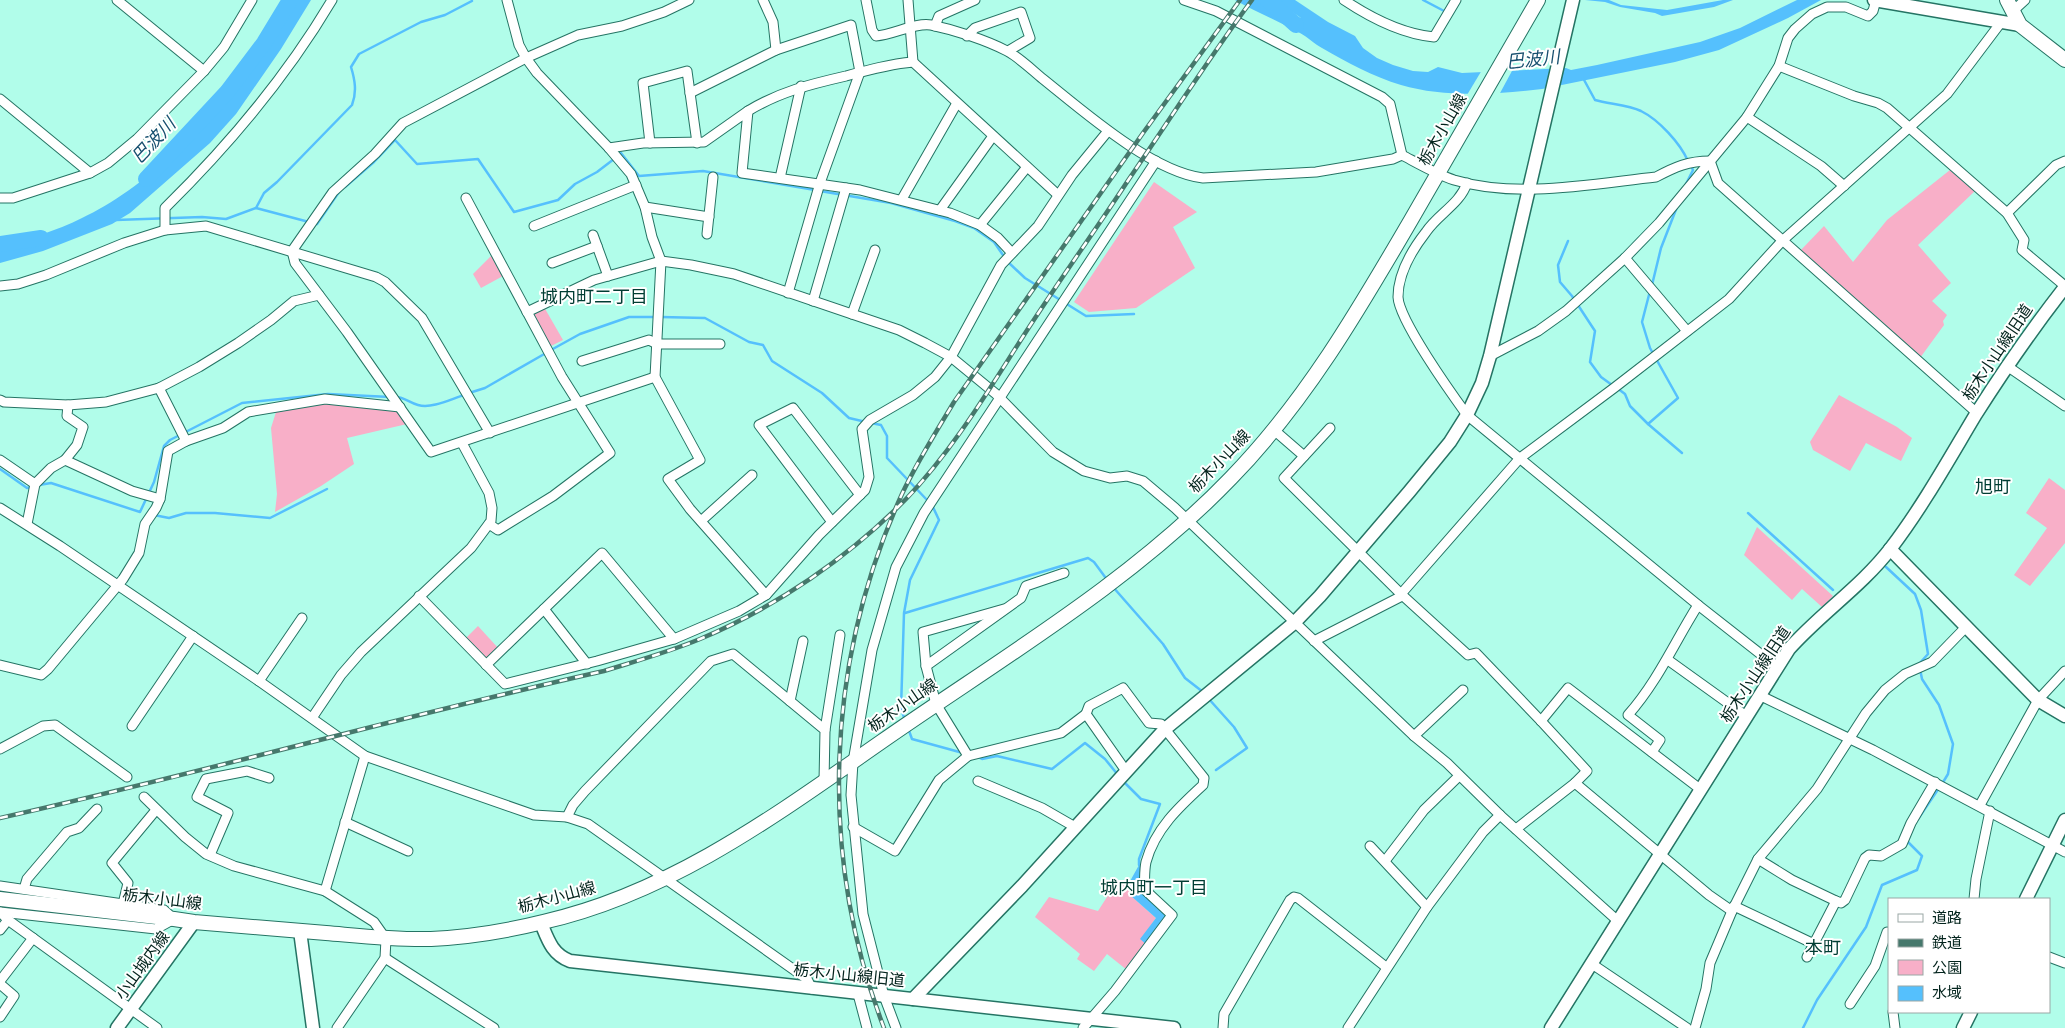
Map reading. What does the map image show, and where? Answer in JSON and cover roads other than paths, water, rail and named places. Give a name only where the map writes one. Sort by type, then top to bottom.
[{"type":"main road","name":"栃木小山線","points":[[0,900],[174,918],[194,922],[386,939],[460,937],[541,923],[598,907],[667,879],[723,848],[824,782],[1124,574],[1188,520],[1231,479],[1274,430],[1319,372],[1395,247],[1538,0]]},
{"type":"main road","points":[[2010,5],[2020,25],[2065,60]]},
{"type":"street","points":[[117,0],[204,71]]},
{"type":"street","points":[[0,198],[13,198],[90,173],[108,163],[138,139],[204,71],[224,47],[252,0]]},
{"type":"street","points":[[165,230],[165,208],[204,170],[232,137],[296,55],[332,0]]},
{"type":"street","points":[[507,0],[519,45],[526,58],[537,73],[609,148],[631,174],[636,185],[645,207],[652,236],[661,261],[655,377],[700,460],[668,479],[701,521],[766,595]]},
{"type":"street","points":[[655,377],[431,452],[295,263],[292,251],[333,192],[375,154],[403,123],[526,58],[578,35],[622,26],[664,12],[689,0]]},
{"type":"street","points":[[762,0],[773,22],[776,50]]},
{"type":"street","points":[[866,0],[872,30],[876,36],[885,36],[929,25],[1008,51],[1108,131],[1156,161],[1187,176],[1203,178],[1316,172],[1393,160],[1402,155]]},
{"type":"street","points":[[908,0],[913,62],[1058,195]]},
{"type":"street","points":[[935,26],[939,16],[975,0]]},
{"type":"street","points":[[1184,0],[1216,11],[1382,97],[1390,104],[1402,155]]},
{"type":"street","points":[[1344,0],[1369,16],[1421,36],[1434,37],[1456,0]]},
{"type":"street","points":[[912,999],[1022,886],[1165,729],[1294,623],[1358,552],[1432,466],[1450,442],[1482,383],[1490,356],[1573,0]]},
{"type":"street","points":[[1490,356],[1545,326],[1566,311],[1625,258],[1659,223],[1747,117],[1779,66],[1788,38],[1812,14],[1827,7],[1839,6],[1868,16],[1873,11],[1875,0],[2020,25]]},
{"type":"street","points":[[2010,5],[2025,0]]},
{"type":"street","points":[[967,36],[975,28],[1021,12],[1030,38],[1008,51]]},
{"type":"street","points":[[1314,642],[1401,595],[1520,458],[1729,299],[1782,241],[1947,94],[2002,21]]},
{"type":"street","points":[[690,93],[776,50],[850,25],[860,72],[820,183],[788,293]]},
{"type":"street","points":[[609,148],[650,143],[704,142],[767,99],[801,86],[892,64],[913,62]]},
{"type":"street","points":[[1779,66],[1854,96],[1878,103],[1909,127],[2007,213],[2024,240],[2022,250],[2065,286]]},
{"type":"street","points":[[650,143],[643,83],[688,71],[697,143]]},
{"type":"street","points":[[780,178],[801,86]]},
{"type":"street","points":[[0,99],[90,173]]},
{"type":"street","points":[[902,199],[957,103]]},
{"type":"street","points":[[748,111],[742,173],[820,183],[902,199],[940,210],[980,225],[998,238],[1012,252]]},
{"type":"street","points":[[1747,117],[1821,166],[1844,186]]},
{"type":"street","points":[[419,596],[505,684],[587,664],[674,639],[739,611],[766,595],[832,522],[865,490],[868,477],[862,429],[870,420],[913,395],[935,377],[951,357],[1001,264],[1038,226],[1077,167],[1108,131]]},
{"type":"street","points":[[940,210],[994,136]]},
{"type":"street","points":[[1402,155],[1438,173],[1467,183],[1489,187],[1530,189],[1656,177],[1673,168],[1693,161],[1710,161]]},
{"type":"street","points":[[896,1028],[884,996],[863,914],[850,795],[853,762],[872,650],[896,567],[924,513],[1156,161]]},
{"type":"street","points":[[1710,161],[1718,183],[1977,413]]},
{"type":"street","points":[[2007,213],[2056,166],[2065,161]]},
{"type":"street","points":[[980,225],[1027,167]]},
{"type":"street","points":[[707,234],[713,177]]},
{"type":"street","points":[[1467,183],[1464,191],[1426,231],[1411,255],[1400,281],[1398,299],[1403,318],[1444,383],[1466,415],[1698,605],[1777,667]]},
{"type":"street","points":[[534,226],[636,185]]},
{"type":"street","points":[[813,301],[846,188]]},
{"type":"street","points":[[466,198],[576,402],[610,453],[553,496],[498,530],[489,524]]},
{"type":"street","points":[[645,207],[709,217]]},
{"type":"street","points":[[0,286],[18,284],[46,275],[124,242],[165,230],[206,226],[292,251],[376,277],[385,282],[422,318],[490,433]]},
{"type":"street","points":[[593,235],[608,276]]},
{"type":"street","points":[[552,263],[598,246]]},
{"type":"street","points":[[1395,247],[1411,255]]},
{"type":"street","points":[[852,314],[875,250]]},
{"type":"street","points":[[1625,258],[1688,331]]},
{"type":"street","points":[[527,312],[577,288],[608,276],[661,261],[734,274],[899,330],[951,357],[1000,398],[1053,452],[1084,471],[1110,478],[1127,476],[1143,481],[1188,520],[1414,736],[1618,922]]},
{"type":"street","name":"栃木小山線旧道","points":[[1551,1028],[1789,649],[1807,629],[1855,587],[1890,549],[1911,520],[2007,366],[2065,286]]},
{"type":"street","points":[[1,403],[68,405],[106,402],[158,388],[199,367],[271,320],[294,301],[319,295]]},
{"type":"street","points":[[582,361],[649,340],[657,344],[720,344]]},
{"type":"street","points":[[2007,366],[2065,406]]},
{"type":"street","points":[[158,388],[186,441]]},
{"type":"street","points":[[0,665],[41,675],[77,636],[116,585],[123,579],[139,553],[145,524],[160,500],[168,451],[186,441],[223,428],[248,412],[325,399],[400,407]]},
{"type":"street","points":[[27,524],[34,484],[51,468],[65,460],[77,444],[83,426],[67,416],[68,405]]},
{"type":"street","points":[[832,522],[759,425],[793,408],[860,495]]},
{"type":"street","points":[[1330,428],[1284,478],[1401,595],[1468,655],[1476,653],[1587,771],[1575,783],[1516,829]]},
{"type":"street","points":[[1274,430],[1304,456]]},
{"type":"street","points":[[312,718],[342,675],[361,652],[471,548],[489,524],[492,508],[488,493],[462,443]]},
{"type":"street","points":[[0,460],[34,484]]},
{"type":"street","points":[[65,460],[132,491],[160,500]]},
{"type":"street","points":[[701,521],[752,475]]},
{"type":"street","points":[[0,508],[27,524],[259,681],[365,756],[534,815],[567,817],[588,824],[807,979],[812,989]]},
{"type":"street","points":[[1890,549],[2038,700],[2065,716]]},
{"type":"street","points":[[486,665],[602,553],[674,639]]},
{"type":"street","points":[[926,666],[1021,598],[1026,586],[1064,573]]},
{"type":"street","points":[[1652,752],[1660,740],[1628,715],[1645,696],[1668,660],[1698,605]]},
{"type":"street","points":[[544,609],[587,664]]},
{"type":"street","points":[[968,756],[936,704],[926,666],[923,632],[1004,609]]},
{"type":"street","points":[[259,681],[302,618]]},
{"type":"street","points":[[1695,1028],[1706,988],[1710,963],[1733,908],[1758,859],[1817,789],[1866,713],[1885,690],[1906,674],[1923,668],[1932,662],[1966,628]]},
{"type":"street","points":[[824,782],[825,730],[840,635]]},
{"type":"street","points":[[132,726],[192,636]]},
{"type":"street","points":[[790,701],[803,641]]},
{"type":"street","points":[[567,817],[573,805],[585,791],[711,660],[733,654],[825,730]]},
{"type":"street","points":[[1668,660],[1746,716]]},
{"type":"street","points":[[1980,805],[2038,700],[2065,671]]},
{"type":"street","points":[[853,827],[895,851],[939,780],[968,756],[1061,734],[1086,714],[1089,706],[1123,688],[1149,723],[1161,724],[1204,778],[1203,785],[1172,814],[1160,830],[1146,862],[1144,889],[1172,915],[1115,991],[1086,1024]]},
{"type":"street","points":[[1541,720],[1568,688],[1700,789]]},
{"type":"street","points":[[1414,736],[1463,690]]},
{"type":"street","points":[[1759,695],[1851,739],[1980,805],[2065,852]]},
{"type":"street","points":[[1086,714],[1126,770]]},
{"type":"street","points":[[0,749],[44,726],[55,725],[126,777]]},
{"type":"street","points":[[325,892],[365,756]]},
{"type":"street","points":[[210,855],[228,814],[197,797],[206,779],[247,771],[269,778]]},
{"type":"street","points":[[1385,861],[1424,810],[1460,776]]},
{"type":"street","points":[[978,781],[1042,808],[1075,827]]},
{"type":"street","points":[[1575,783],[1660,854],[1733,908],[1814,944]]},
{"type":"street","points":[[1758,859],[1792,880],[1841,903],[1845,900],[1865,858],[1869,855],[1881,856],[1902,844],[1911,823],[1939,784]]},
{"type":"street","points":[[144,796],[185,837],[210,855],[234,866],[325,892],[374,922],[386,939],[385,958],[337,1028]]},
{"type":"street","points":[[24,889],[27,879],[67,832],[79,828],[97,809]]},
{"type":"street","points":[[123,904],[128,883],[112,863],[156,810]]},
{"type":"street","points":[[1974,898],[1976,879],[1990,811]]},
{"type":"street","points":[[1348,1028],[1426,907],[1483,832],[1500,815]]},
{"type":"street","points":[[2026,898],[2065,820]]},
{"type":"street","points":[[345,822],[408,851]]},
{"type":"street","points":[[1370,846],[1426,907]]},
{"type":"street","points":[[0,886],[164,910],[174,918],[156,929],[0,912]]},
{"type":"street","points":[[1222,1028],[1224,1014],[1290,900],[1294,897],[1298,898],[1386,967]]},
{"type":"street","points":[[1807,957],[1836,901]]},
{"type":"street","points":[[0,912],[8,920],[157,1028]]},
{"type":"street","points":[[0,930],[8,920]]},
{"type":"street","name":"小山城内線","points":[[117,1028],[194,922]]},
{"type":"street","name":"栃木小山線旧道","points":[[541,923],[553,951],[560,958],[570,961],[858,994],[985,1006],[1086,1024],[1174,1028]]},
{"type":"street","points":[[300,931],[313,1028]]},
{"type":"street","points":[[1850,1004],[1875,966],[1888,932]]},
{"type":"street","points":[[0,1017],[14,996],[0,982],[33,938]]},
{"type":"street","points":[[2050,957],[2065,963]]},
{"type":"street","points":[[385,958],[494,1028]]},
{"type":"street","points":[[1592,964],[1687,1028]]},
{"type":"street","points":[[858,994],[867,1028]]},
{"type":"street","points":[[1892,1013],[1894,1028]]},
{"type":"street","points":[[1963,1028],[1970,1013]]},
{"type":"water","points":[[285,0],[311,0],[281,49],[236,114],[210,143],[130,213],[112,224],[43,251],[0,263],[0,247],[62,227],[105,206],[152,173],[175,153],[217,110],[234,88],[254,59]]},
{"type":"water","points":[[1235,0],[1261,0],[1301,18],[1275,0],[1295,0],[1328,22],[1355,36],[1363,48],[1377,58],[1393,65],[1413,71],[1428,72],[1438,67],[1462,73],[1566,68],[1571,70],[1597,65],[1700,42],[1740,28],[1797,0],[1821,0],[1788,18],[1719,50],[1675,62],[1542,89],[1471,94],[1418,89],[1381,78],[1341,59],[1306,36]]},
{"type":"water","points":[[1585,0],[1609,0],[1621,5],[1667,10],[1733,0],[1714,7],[1662,16],[1605,2]]},
{"type":"water","points":[[1139,865],[1143,868],[1137,890],[1164,911],[1166,917],[1147,945],[1140,939],[1156,918],[1130,895],[1129,883]]},
{"type":"waterway","name":"巴波川","points":[[146,179],[227,92],[264,43],[290,0]]},
{"type":"waterway","name":"巴波川","points":[[1268,0],[1296,25]]},
{"type":"waterway","points":[[1423,0],[1446,12]]},
{"type":"waterway","points":[[116,220],[202,217],[226,219],[256,208],[264,193],[352,105],[355,86],[351,67],[359,54],[421,22],[445,15],[472,1]]},
{"type":"waterway","points":[[1583,78],[1595,100],[1636,109],[1655,120],[1674,140],[1688,161]]},
{"type":"waterway","points":[[345,187],[374,162],[395,140],[417,164],[478,159],[514,212],[558,200],[575,184],[597,172],[614,159]]},
{"type":"waterway","points":[[619,155],[621,153],[639,176],[703,171],[815,190]]},
{"type":"waterway","points":[[1685,186],[1693,170],[1691,166]]},
{"type":"waterway","points":[[820,191],[891,203],[955,221],[974,228],[994,242],[1005,258]]},
{"type":"waterway","points":[[314,224],[317,224],[339,192]]},
{"type":"waterway","points":[[1652,285],[1661,248],[1677,207]]},
{"type":"waterway","points":[[256,208],[309,222]]},
{"type":"waterway","name":"巴波川","points":[[0,244],[41,238]]},
{"type":"waterway","points":[[1568,241],[1558,265],[1560,282],[1572,296],[1595,331],[1590,362],[1601,377],[1612,385]]},
{"type":"waterway","points":[[1008,262],[1025,278],[1086,316],[1134,314]]},
{"type":"waterway","points":[[1650,291],[1642,322],[1650,348],[1678,398],[1648,424],[1682,453]]},
{"type":"waterway","points":[[551,350],[580,334],[629,317],[656,317]]},
{"type":"waterway","points":[[661,317],[705,318],[749,342],[763,345],[772,361],[822,393],[849,418],[866,422]]},
{"type":"waterway","points":[[469,393],[485,388],[546,353]]},
{"type":"waterway","points":[[1617,388],[1625,394],[1630,406],[1648,424]]},
{"type":"waterway","points":[[39,485],[51,483],[140,512],[154,482],[164,446],[170,440],[242,403],[328,394],[390,397]]},
{"type":"waterway","points":[[396,397],[415,404],[429,406],[464,395]]},
{"type":"waterway","points":[[871,423],[881,425],[887,436],[887,458],[928,501]]},
{"type":"waterway","points":[[0,469],[27,488],[31,487]]},
{"type":"waterway","points":[[154,515],[169,518],[186,513],[215,513],[270,518],[327,489]]},
{"type":"waterway","points":[[905,720],[901,709],[904,613],[910,580],[939,520],[932,505]]},
{"type":"waterway","points":[[1748,513],[1833,590]]},
{"type":"waterway","points":[[905,613],[1088,558],[1094,562],[1108,581]]},
{"type":"waterway","points":[[1886,567],[1915,594],[1921,610],[1928,654],[1919,664]]},
{"type":"waterway","points":[[1113,587],[1163,644],[1185,678],[1203,692]]},
{"type":"waterway","points":[[1920,669],[1922,679],[1939,705],[1953,744],[1948,774],[1942,784]]},
{"type":"waterway","points":[[1208,698],[1234,727],[1247,748],[1216,770]]},
{"type":"waterway","points":[[908,728],[912,739],[963,753]]},
{"type":"waterway","points":[[978,757],[982,759],[997,756],[1052,769],[1085,743],[1105,759],[1118,775]]},
{"type":"waterway","points":[[1123,781],[1141,799],[1160,804],[1139,859],[1139,865]]},
{"type":"waterway","points":[[1918,819],[1939,788]]},
{"type":"waterway","points":[[1803,1028],[1817,1000],[1866,927],[1882,885],[1917,870],[1922,856],[1907,841]]},
{"type":"railway","points":[[884,1028],[863,962],[848,895],[840,828],[839,760],[845,692],[857,624],[876,558],[902,494],[954,402],[1143,133],[1240,0]]},
{"type":"railway","points":[[0,818],[604,671],[700,639],[756,612],[810,579],[884,521],[939,461],[969,420],[1205,66],[1252,0]]},
{"type":"district","name":"城内町二丁目","points":[[594,297]]},
{"type":"district","name":"旭町","points":[[1993,487]]},
{"type":"district","name":"城内町一丁目","points":[[1154,888]]},
{"type":"district","name":"本町","points":[[1823,948]]}]
